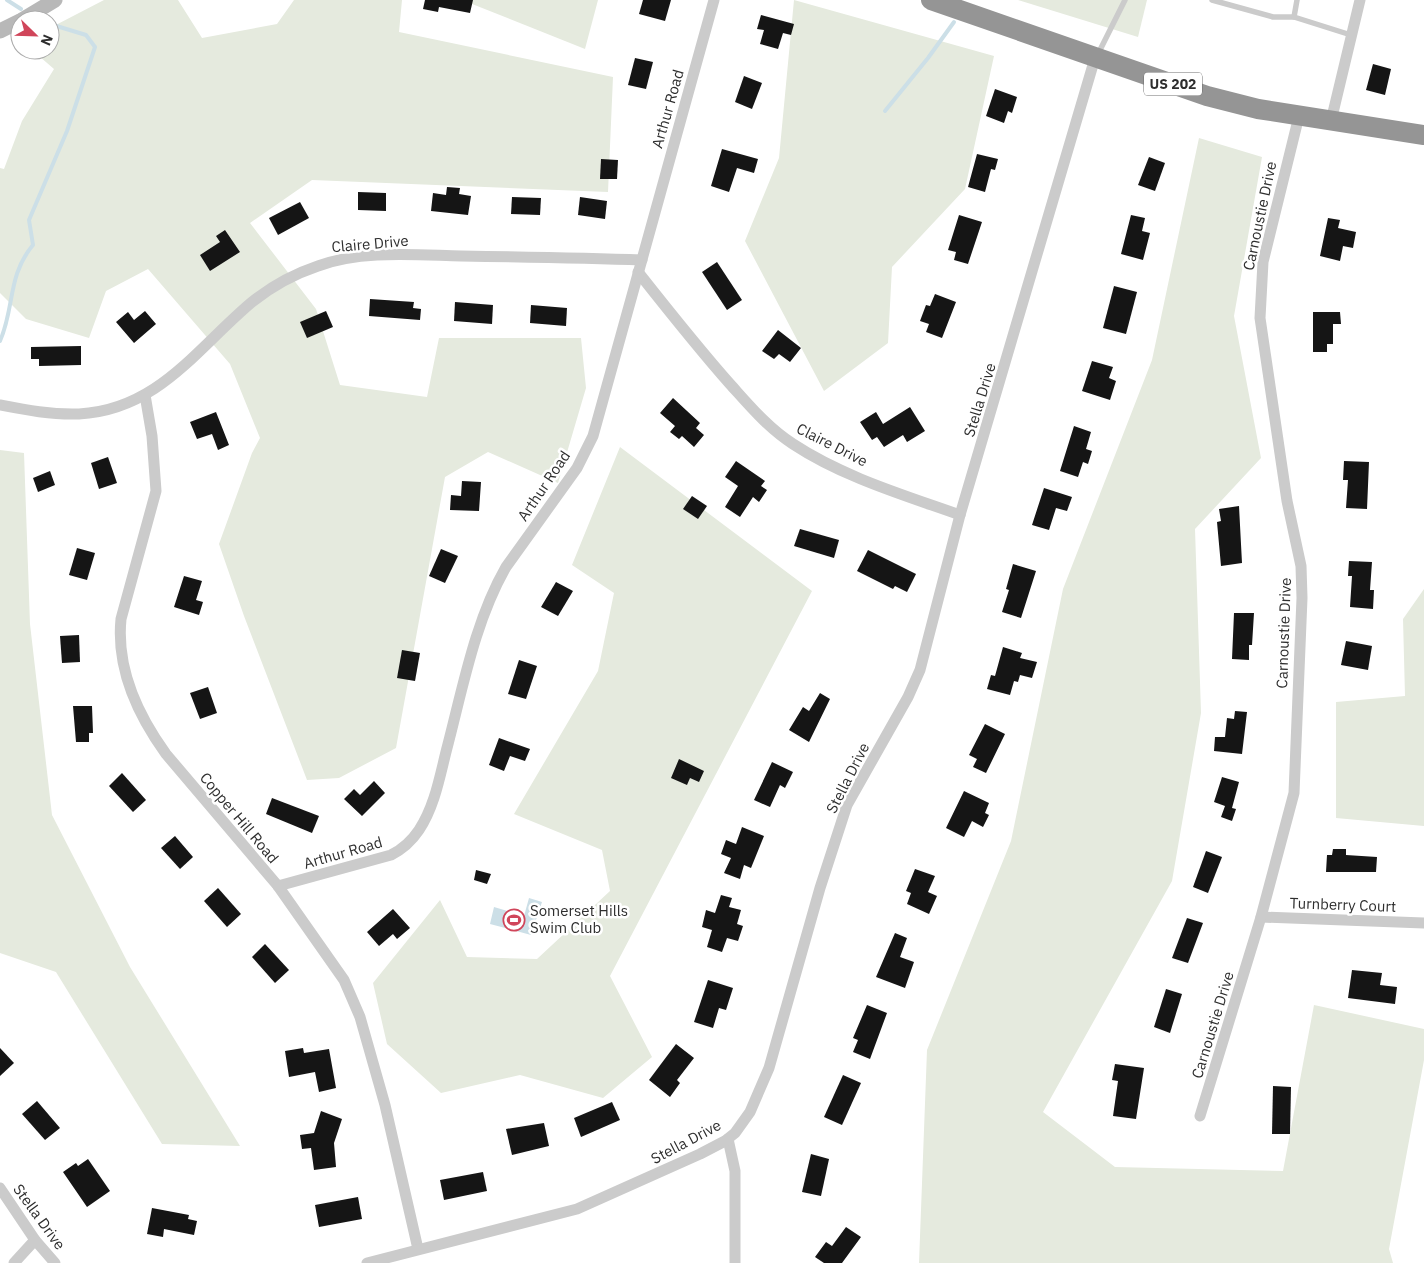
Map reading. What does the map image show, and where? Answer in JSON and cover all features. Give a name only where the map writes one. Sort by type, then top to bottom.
[{"type":"highway","name":"US 202","points":[[932,0],[1207,96],[1258,110],[1424,135]]},
{"type":"street","points":[[39,10],[55,0]]},
{"type":"street","name":"Arthur Road","points":[[278,886],[391,855],[405,848],[420,830],[434,798],[470,658],[497,584],[577,468],[593,436],[714,0]]},
{"type":"street","points":[[1331,121],[1360,0]]},
{"type":"street","name":"Stella Drive","points":[[367,1263],[573,1211],[700,1154],[728,1139],[750,1112],[769,1068],[820,888],[847,805],[908,697],[920,670],[960,515],[1096,58]]},
{"type":"street","name":"Carnoustie Drive","points":[[1200,1116],[1261,917],[1294,793],[1302,598],[1301,566],[1287,501],[1260,318],[1263,262],[1299,116]]},
{"type":"street","name":"Claire Drive","points":[[0,405],[45,413],[80,414],[125,404],[145,395],[172,378],[252,302],[272,288],[318,266],[336,260],[424,255],[642,260]]},
{"type":"street","name":"Claire Drive","points":[[638,272],[702,353],[760,418],[792,444],[856,475],[960,515]]},
{"type":"street","name":"Copper Hill Road","points":[[145,395],[155,461],[156,491],[121,619],[119,638],[122,664],[131,693],[150,733],[278,886],[344,980],[360,1017],[385,1105],[418,1250]]},
{"type":"street","name":"Turnberry Court","points":[[1261,917],[1424,923]]},
{"type":"street","points":[[728,1139],[735,1171],[734,1263]]},
{"type":"street","name":"Stella Drive","points":[[0,1188],[35,1240],[55,1263]]},
{"type":"street","points":[[14,1263],[35,1240]]},
{"type":"lane","points":[[1096,58],[1125,0]]},
{"type":"lane","points":[[1212,0],[1273,17],[1294,17],[1351,35]]},
{"type":"lane","points":[[1294,17],[1297,0]]},
{"type":"shaded area","points":[[104,0],[178,0],[202,38],[277,24],[294,0],[402,0],[399,32],[613,77],[608,192],[312,180],[250,223],[316,309],[340,385],[427,397],[439,338],[581,338],[586,388],[558,483],[488,452],[445,477],[396,748],[339,778],[307,780],[244,616],[219,544],[252,453],[260,438],[230,364],[148,269],[106,291],[89,338],[26,319],[0,293],[0,168],[4,169],[22,121],[54,69],[44,60],[60,60],[60,23]]},
{"type":"shaded area","points":[[462,0],[598,0],[585,49]]},
{"type":"shaded area","points":[[794,0],[994,56],[965,189],[892,267],[888,343],[824,391],[745,241],[779,158]]},
{"type":"shaded area","points":[[1018,0],[1147,0],[1138,37]]},
{"type":"shaded area","points":[[1199,138],[1262,157],[1234,316],[1261,458],[1195,529],[1201,713],[1172,881],[1043,1112],[1115,1167],[1283,1171],[1314,1005],[1424,1029],[1424,1060],[1389,1249],[1393,1263],[919,1263],[927,1050],[1011,841],[1063,589],[1152,360]]},
{"type":"shaded area","points":[[620,447],[812,591],[610,976],[652,1057],[603,1098],[520,1075],[441,1093],[387,1044],[373,983],[440,900],[467,957],[537,959],[610,891],[602,850],[514,814],[598,671],[614,593],[572,565]]},
{"type":"shaded area","points":[[0,450],[24,453],[30,624],[52,815],[130,967],[240,1146],[162,1144],[56,972],[0,953]]},
{"type":"shaded area","points":[[1424,589],[1424,826],[1336,818],[1336,702],[1405,696],[1403,619]]},
{"type":"shaded area","name":"Somerset Hills Swim Club","points":[[529,898],[542,902],[531,935],[490,924],[494,907],[524,916]]},
{"type":"building","points":[[425,0],[473,0],[470,13],[439,7],[438,12],[423,9]]},
{"type":"building","points":[[643,0],[671,0],[665,21],[639,14]]},
{"type":"building","points":[[761,15],[794,24],[791,35],[783,33],[778,49],[760,44],[764,30],[757,29]]},
{"type":"building","points":[[635,58],[653,62],[646,89],[628,85]]},
{"type":"building","points":[[1373,64],[1391,69],[1385,95],[1366,90]]},
{"type":"building","points":[[744,76],[762,83],[752,109],[735,102]]},
{"type":"building","points":[[995,89],[1017,97],[1012,113],[1008,111],[1004,123],[986,116]]},
{"type":"building","points":[[722,149],[758,159],[754,173],[737,168],[729,192],[711,186]]},
{"type":"building","points":[[977,154],[998,159],[995,170],[991,169],[985,192],[968,187]]},
{"type":"building","points":[[1149,157],[1165,163],[1155,191],[1138,185]]},
{"type":"building","points":[[601,159],[618,160],[617,179],[600,179]]},
{"type":"building","points":[[447,187],[460,188],[459,194],[471,196],[468,215],[431,211],[433,193],[446,195]]},
{"type":"building","points":[[358,192],[386,193],[386,211],[358,210]]},
{"type":"building","points":[[512,197],[541,198],[540,215],[511,214]]},
{"type":"building","points":[[580,197],[607,201],[605,219],[578,215]]},
{"type":"building","points":[[300,202],[309,218],[278,235],[269,218]]},
{"type":"building","points":[[959,215],[982,222],[968,264],[954,260],[956,252],[948,250]]},
{"type":"building","points":[[1131,215],[1145,218],[1142,231],[1150,233],[1143,260],[1121,254]]},
{"type":"building","points":[[1328,218],[1340,220],[1338,228],[1356,232],[1353,248],[1343,246],[1340,261],[1320,256]]},
{"type":"building","points":[[225,230],[240,252],[210,271],[200,255],[220,242],[216,236]]},
{"type":"building","points":[[717,262],[742,300],[727,310],[702,272]]},
{"type":"building","points":[[1114,286],[1137,292],[1126,334],[1103,328]]},
{"type":"building","points":[[935,294],[956,302],[942,338],[926,332],[929,324],[920,321],[926,305],[930,306]]},
{"type":"building","points":[[370,299],[414,302],[413,308],[421,309],[420,320],[369,316]]},
{"type":"building","points":[[455,302],[493,305],[492,324],[454,321]]},
{"type":"building","points":[[531,305],[567,308],[566,326],[530,323]]},
{"type":"building","points":[[145,311],[156,324],[134,343],[116,322],[128,312],[134,320]]},
{"type":"building","points":[[326,311],[333,327],[307,338],[300,322]]},
{"type":"building","points":[[1313,312],[1340,312],[1341,324],[1333,324],[1333,344],[1327,344],[1327,352],[1313,352]]},
{"type":"building","points":[[778,330],[801,348],[790,362],[779,354],[774,359],[762,351]]},
{"type":"building","points":[[81,346],[81,365],[39,366],[39,359],[31,359],[31,347]]},
{"type":"building","points":[[1092,361],[1113,367],[1109,378],[1116,381],[1110,400],[1082,391]]},
{"type":"building","points":[[673,398],[700,423],[696,428],[704,435],[694,447],[682,436],[679,439],[670,432],[675,426],[660,413]]},
{"type":"building","points":[[910,407],[925,431],[907,442],[903,435],[884,447],[877,437],[872,440],[860,422],[876,412],[883,424]]},
{"type":"building","points":[[216,412],[229,445],[218,450],[212,434],[197,439],[190,422]]},
{"type":"building","points":[[1074,426],[1091,432],[1086,449],[1092,451],[1088,464],[1083,462],[1078,477],[1060,471]]},
{"type":"building","points":[[108,457],[117,483],[99,489],[91,463]]},
{"type":"building","points":[[736,461],[765,481],[761,486],[767,490],[759,502],[753,497],[740,517],[725,507],[738,486],[725,477]]},
{"type":"building","points":[[1344,461],[1369,462],[1367,509],[1346,508],[1348,480],[1343,480]]},
{"type":"building","points":[[50,471],[55,485],[38,492],[33,478]]},
{"type":"building","points":[[462,481],[481,482],[479,511],[450,510],[451,495],[461,496]]},
{"type":"building","points":[[1044,488],[1072,497],[1067,511],[1056,508],[1049,530],[1032,525]]},
{"type":"building","points":[[692,496],[707,506],[698,519],[683,509]]},
{"type":"building","points":[[1239,506],[1242,563],[1221,566],[1217,522],[1221,521],[1219,509]]},
{"type":"building","points":[[800,529],[839,540],[834,558],[794,546]]},
{"type":"building","points":[[77,548],[95,553],[87,580],[69,575]]},
{"type":"building","points":[[441,549],[458,556],[445,583],[429,576]]},
{"type":"building","points":[[868,550],[916,574],[907,592],[895,586],[893,589],[857,571]]},
{"type":"building","points":[[1349,561],[1372,562],[1370,590],[1374,590],[1373,609],[1350,607],[1352,576],[1348,576]]},
{"type":"building","points":[[1013,564],[1036,571],[1021,618],[1002,612],[1009,590],[1006,589]]},
{"type":"building","points":[[184,576],[202,581],[196,600],[203,602],[199,615],[174,607]]},
{"type":"building","points":[[556,582],[573,591],[558,616],[541,607]]},
{"type":"building","points":[[1234,613],[1254,613],[1252,645],[1249,645],[1249,660],[1232,659]]},
{"type":"building","points":[[79,635],[80,662],[62,663],[60,636]]},
{"type":"building","points":[[1346,641],[1372,646],[1368,670],[1341,665]]},
{"type":"building","points":[[1003,647],[1022,653],[1020,658],[1037,662],[1032,678],[1020,675],[1018,682],[1014,681],[1010,695],[987,689],[991,675],[995,676]]},
{"type":"building","points":[[402,650],[420,653],[415,681],[397,678]]},
{"type":"building","points":[[519,660],[537,666],[526,699],[508,694]]},
{"type":"building","points":[[208,687],[217,713],[200,719],[190,693]]},
{"type":"building","points":[[820,693],[830,699],[809,742],[789,730],[803,707],[809,711]]},
{"type":"building","points":[[73,706],[92,706],[93,733],[89,733],[89,742],[76,742]]},
{"type":"building","points":[[1235,711],[1247,712],[1242,754],[1214,751],[1215,737],[1225,737],[1227,718],[1234,719]]},
{"type":"building","points":[[985,724],[1005,734],[986,773],[973,767],[977,759],[969,755]]},
{"type":"building","points":[[499,738],[530,749],[525,761],[510,756],[504,771],[489,765]]},
{"type":"building","points":[[679,759],[704,771],[699,782],[690,778],[687,785],[671,778]]},
{"type":"building","points":[[772,762],[793,772],[785,788],[780,785],[770,807],[754,800]]},
{"type":"building","points":[[122,773],[146,800],[133,812],[109,786]]},
{"type":"building","points":[[1222,777],[1239,782],[1232,808],[1236,809],[1232,821],[1221,817],[1225,806],[1214,802]]},
{"type":"building","points":[[374,781],[385,793],[362,816],[344,799],[354,789],[360,795]]},
{"type":"building","points":[[964,791],[989,803],[985,813],[989,815],[983,827],[972,821],[964,837],[946,828]]},
{"type":"building","points":[[272,798],[319,816],[312,833],[266,814]]},
{"type":"building","points":[[742,827],[764,836],[751,868],[744,865],[740,879],[724,873],[731,858],[721,854],[726,840],[736,844]]},
{"type":"building","points":[[175,836],[193,857],[180,869],[161,848]]},
{"type":"building","points":[[1333,849],[1346,849],[1346,855],[1377,857],[1376,872],[1326,872],[1327,855],[1332,855]]},
{"type":"building","points":[[1206,851],[1222,857],[1208,893],[1193,887]]},
{"type":"building","points":[[915,869],[935,876],[928,892],[937,896],[929,914],[907,904],[911,893],[906,891]]},
{"type":"building","points":[[476,870],[491,874],[487,884],[474,880]]},
{"type":"building","points":[[218,888],[241,914],[227,927],[204,901]]},
{"type":"building","points":[[721,895],[732,898],[729,907],[741,910],[737,924],[743,926],[738,941],[727,938],[722,952],[707,947],[712,930],[702,927],[706,910],[715,913]]},
{"type":"building","points":[[393,909],[410,928],[397,939],[393,934],[379,946],[367,932]]},
{"type":"building","points":[[1187,918],[1203,923],[1188,963],[1172,958]]},
{"type":"building","points":[[895,933],[907,938],[900,957],[914,962],[905,988],[876,977]]},
{"type":"building","points":[[265,944],[289,970],[275,983],[252,957]]},
{"type":"building","points":[[1352,970],[1382,973],[1380,985],[1397,987],[1395,1004],[1348,998]]},
{"type":"building","points":[[708,980],[733,988],[726,1010],[719,1008],[713,1028],[694,1022]]},
{"type":"building","points":[[1166,989],[1182,994],[1170,1033],[1154,1027]]},
{"type":"building","points":[[867,1005],[887,1013],[870,1059],[853,1052],[858,1040],[853,1038]]},
{"type":"building","points":[[676,1044],[694,1058],[677,1080],[680,1083],[670,1097],[649,1080]]},
{"type":"building","points":[[0,1048],[14,1063],[0,1076]]},
{"type":"building","points":[[303,1048],[304,1053],[329,1049],[336,1088],[319,1092],[315,1072],[289,1077],[285,1051]]},
{"type":"building","points":[[1115,1064],[1144,1068],[1136,1119],[1113,1116],[1118,1081],[1112,1080]]},
{"type":"building","points":[[843,1075],[861,1083],[842,1125],[824,1117]]},
{"type":"building","points":[[1273,1086],[1291,1087],[1290,1134],[1272,1134]]},
{"type":"building","points":[[37,1101],[60,1128],[45,1140],[22,1114]]},
{"type":"building","points":[[612,1102],[620,1120],[581,1137],[574,1118]]},
{"type":"building","points":[[321,1111],[342,1119],[334,1143],[336,1167],[314,1170],[311,1148],[302,1149],[300,1135],[314,1133]]},
{"type":"building","points":[[544,1123],[549,1146],[512,1155],[506,1129]]},
{"type":"building","points":[[811,1154],[829,1159],[821,1196],[802,1192]]},
{"type":"building","points":[[88,1159],[110,1191],[87,1207],[63,1172],[76,1163],[78,1166]]},
{"type":"building","points":[[483,1172],[487,1191],[444,1200],[440,1180]]},
{"type":"building","points":[[358,1197],[362,1219],[319,1227],[315,1205]]},
{"type":"building","points":[[152,1208],[189,1215],[188,1219],[197,1221],[194,1235],[164,1229],[163,1237],[147,1234]]},
{"type":"building","points":[[846,1227],[861,1237],[842,1263],[824,1263],[815,1257],[826,1242],[832,1246]]},
{"type":"waterway","points":[[7,0],[21,9]]},
{"type":"waterway","points":[[885,111],[928,58],[954,22]]},
{"type":"waterway","points":[[0,341],[5,328],[19,268],[33,245],[29,220],[67,131],[95,47],[86,35],[60,27]]},
{"type":"place","name":"Somerset Hills Swim Club","points":[[514,920]]}]
